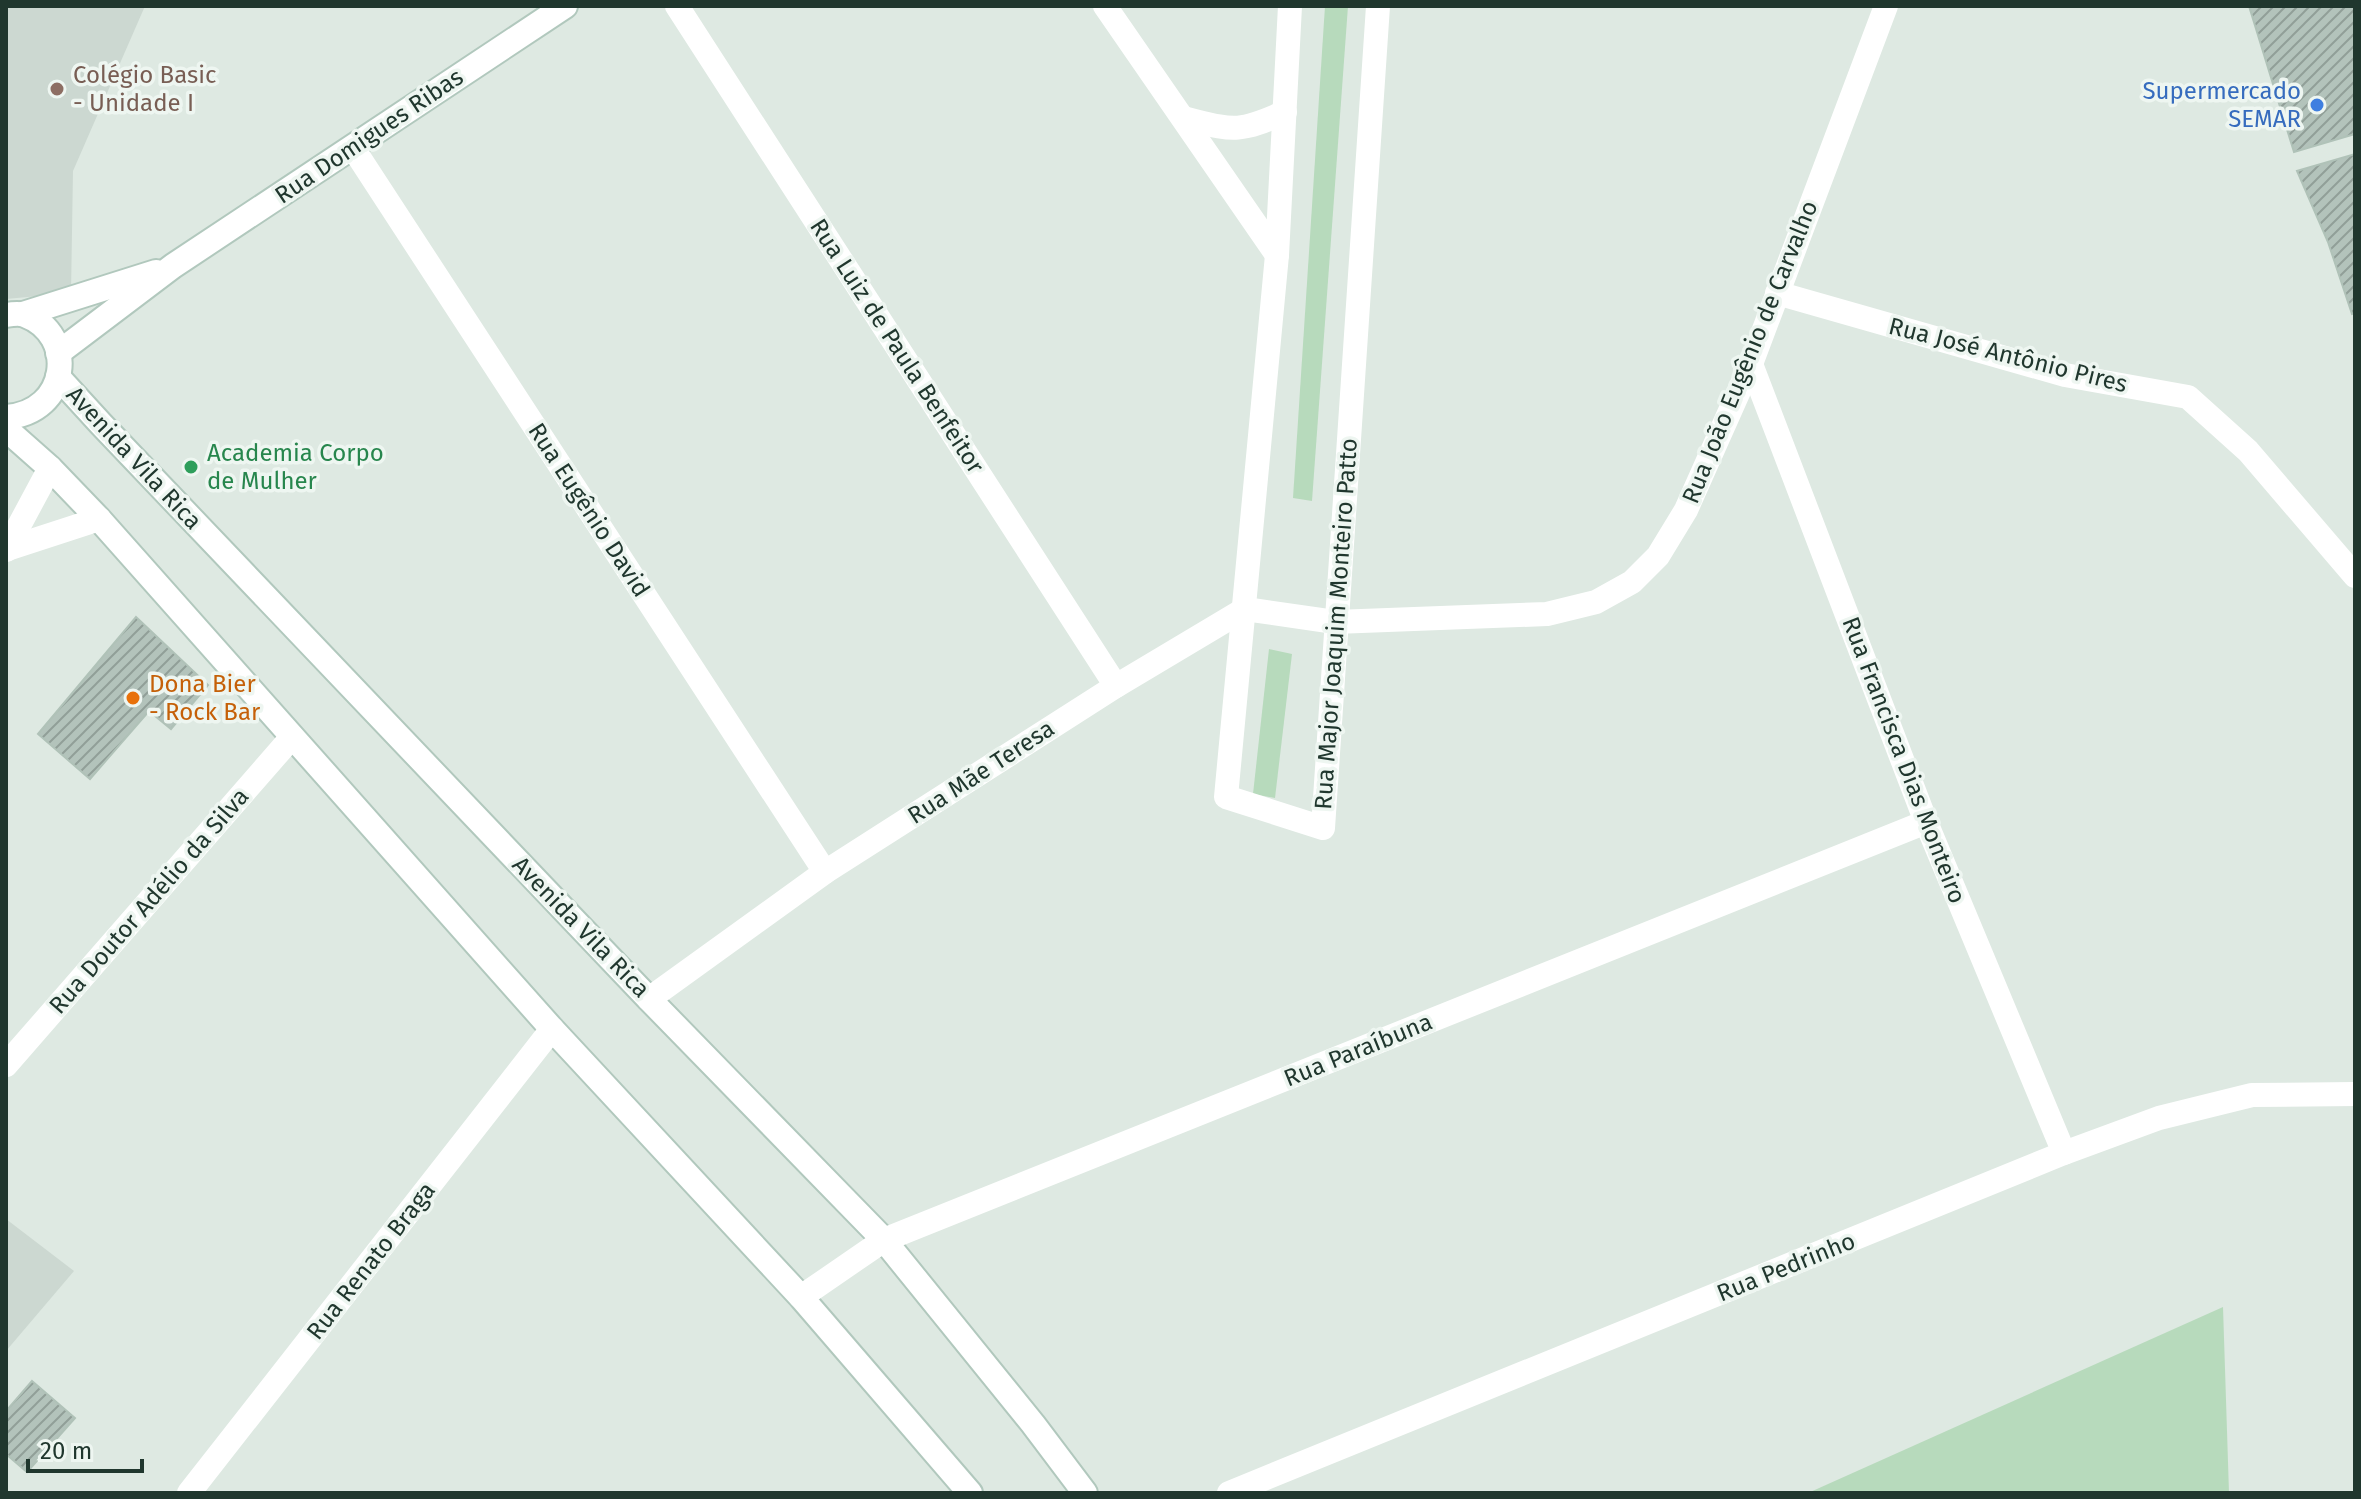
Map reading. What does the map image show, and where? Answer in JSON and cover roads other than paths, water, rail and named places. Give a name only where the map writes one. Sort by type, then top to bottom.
[{"type":"street","name":"Rua Domigues Ribas","points":[[58,365],[91,330],[173,266],[565,6]]},
{"type":"street","name":"Rua Luiz de Paula Benfeitor","points":[[677,6],[1116,686]]},
{"type":"street","points":[[1105,6],[1277,255]]},
{"type":"street","name":"Rua Major Joaquim Monteiro Patto","points":[[1290,6],[1277,255],[1226,797],[1323,828],[1378,6]]},
{"type":"street","name":"Rua João Eugênio de Carvalho","points":[[1335,622],[1547,614],[1596,602],[1632,582],[1658,556],[1686,510],[1751,364],[1886,6]]},
{"type":"street","points":[[1183,118],[1231,130],[1254,126],[1285,112]]},
{"type":"street","name":"Rua Eugênio David","points":[[353,148],[825,872]]},
{"type":"street","name":"Rua Domigues Ribas","points":[[15,314],[173,266]]},
{"type":"street","name":"Rua José Antônio Pires","points":[[1777,293],[2065,375],[2188,397],[2248,451],[2355,576]]},
{"type":"street","name":"Avenida Vila Rica","points":[[6,417],[32,412],[44,403],[53,391],[58,365],[53,338],[42,326],[15,314]]},
{"type":"street","name":"Rua Francisca Dias Monteiro","points":[[1751,364],[1926,822],[2064,1153]]},
{"type":"street","name":"Avenida Vila Rica","points":[[58,365],[101,424],[649,999],[884,1240],[1085,1493]]},
{"type":"street","points":[[6,429],[50,468],[99,519],[552,1029],[801,1297],[970,1493]]},
{"type":"street","points":[[7,550],[50,468]]},
{"type":"street","points":[[7,550],[99,519]]},
{"type":"street","name":"Rua Mãe Teresa","points":[[649,999],[825,872],[1116,686],[1245,609]]},
{"type":"street","points":[[1245,609],[1335,622]]},
{"type":"street","name":"Rua Doutor Adélio da Silva","points":[[6,1065],[292,737]]},
{"type":"street","name":"Rua Paraíbuna","points":[[801,1297],[884,1240],[1926,822]]},
{"type":"street","name":"Rua Renato Braga","points":[[189,1493],[552,1029]]},
{"type":"street","name":"Rua Pedrinho","points":[[1229,1493],[2064,1153],[2159,1118],[2252,1095],[2355,1094]]},
{"type":"place","name":"Colégio Basic - Unidade I","points":[[57,89]]},
{"type":"place","name":"Supermercado SEMAR","points":[[2317,105]]},
{"type":"place","name":"Academia Corpo de Mulher","points":[[191,467]]},
{"type":"place","name":"Dona Bier - Rock Bar","points":[[133,698]]}]
